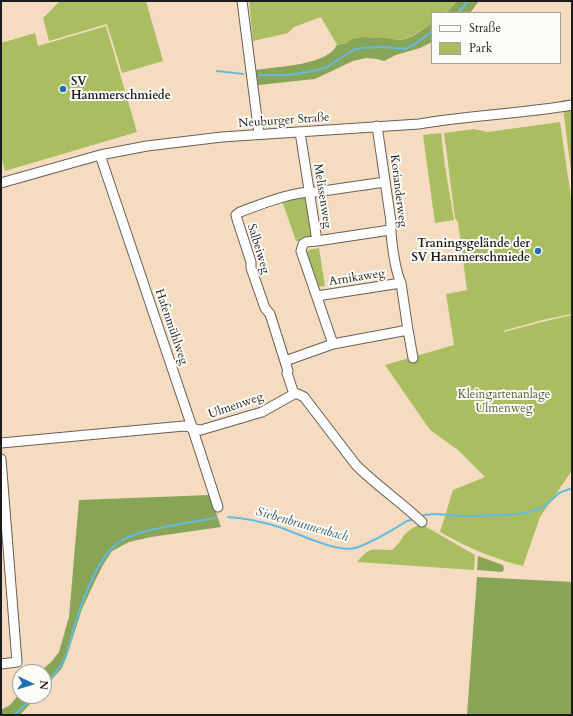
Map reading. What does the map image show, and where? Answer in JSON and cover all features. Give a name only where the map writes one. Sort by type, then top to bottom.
[{"type":"street","points":[[242,1],[259,134]]},
{"type":"street","name":"Neuburger Straße","points":[[1,183],[100,155],[147,146],[221,137],[419,124],[440,120],[572,105]]},
{"type":"street","name":"Korianderweg","points":[[377,126],[391,222],[390,230],[398,276],[401,283],[413,358]]},
{"type":"street","name":"Melissenweg","points":[[300,132],[317,241],[306,242],[303,244],[301,251],[333,344]]},
{"type":"street","name":"Hafenmühlweg","points":[[100,155],[218,507]]},
{"type":"street","points":[[309,192],[385,182]]},
{"type":"street","name":"Salbeiweg","points":[[294,394],[270,314],[265,308],[251,268],[251,262],[236,215],[240,212],[287,196],[309,192]]},
{"type":"street","points":[[317,241],[390,230]]},
{"type":"street","name":"Arnikaweg","points":[[317,296],[401,283]]},
{"type":"street","points":[[285,361],[333,344],[408,330]]},
{"type":"street","points":[[294,394],[304,397],[356,465],[422,522]]},
{"type":"street","name":"Ulmenweg","points":[[1,443],[184,426],[201,430],[262,412],[294,394]]},
{"type":"street","points":[[1,458],[17,662],[1,664]]},
{"type":"green space","points":[[60,1],[146,1],[163,61],[122,73],[107,24],[49,41],[43,18]]},
{"type":"green space","points":[[249,1],[457,1],[447,12],[431,12],[431,24],[412,36],[399,40],[362,37],[337,45],[321,17],[294,27],[288,33],[253,41]]},
{"type":"green space","points":[[457,1],[479,1],[471,12],[447,12]]},
{"type":"green space","points":[[431,24],[431,42],[384,61],[366,58],[353,61],[315,79],[258,85],[256,70],[301,64],[312,61],[331,52],[337,45],[346,43],[352,39],[362,37],[399,40],[413,36]]},
{"type":"green space","name":"SV Hammerschmiede","points":[[106,26],[137,132],[5,171],[1,156],[1,43],[35,33],[38,46]]},
{"type":"green space","points":[[572,107],[572,179],[563,108]]},
{"type":"green space","name":"Kleingartenanlage Ulmenweg","points":[[560,122],[572,204],[572,314],[542,320],[503,331],[504,332],[572,315],[572,472],[540,517],[523,566],[480,552],[440,532],[453,490],[485,477],[458,450],[430,430],[385,365],[454,345],[446,294],[467,290],[458,222],[455,218],[444,133],[474,129],[488,132]]},
{"type":"green space","points":[[441,133],[454,220],[435,223],[423,135]]},
{"type":"green space","points":[[306,195],[313,231],[311,239],[296,241],[282,201]]},
{"type":"green space","points":[[319,248],[325,286],[317,287],[306,255],[308,250]]},
{"type":"green space","points":[[210,495],[221,527],[151,537],[129,542],[112,551],[103,565],[82,609],[62,668],[52,679],[52,664],[49,664],[59,652],[69,617],[79,500]]},
{"type":"green space","points":[[421,524],[475,555],[474,570],[357,562],[365,553],[369,551],[392,550],[404,535],[411,529]]},
{"type":"green space","points":[[478,556],[503,565],[504,569],[502,572],[477,570]]},
{"type":"green space","points":[[477,577],[572,582],[572,715],[467,715]]},
{"type":"green space","points":[[12,703],[12,704],[30,704],[20,715],[1,715],[1,710]]},
{"type":"waterway","points":[[459,12],[468,1]]},
{"type":"waterway","points":[[259,75],[289,75],[325,68],[355,49],[383,47],[405,49],[431,33]]},
{"type":"waterway","points":[[217,71],[243,74]]},
{"type":"waterway","name":"Siebenbrunnenbach","points":[[424,515],[435,514],[463,516],[526,513],[544,507],[559,493],[572,488]]},
{"type":"waterway","name":"Siebenbrunnenbach","points":[[228,517],[249,519],[269,524],[318,542],[348,549],[369,543],[411,520]]},
{"type":"waterway","name":"Siebenbrunnenbach","points":[[52,676],[63,662],[86,592],[95,573],[110,550],[116,544],[142,532],[216,518]]},
{"type":"waterway","name":"Siebenbrunnenbach","points":[[14,715],[26,704]]},
{"type":"place","name":"SV Hammerschmiede","points":[[63,89]]},
{"type":"place","name":"Traningsgelände der SV Hammerschmiede","points":[[538,251]]}]
